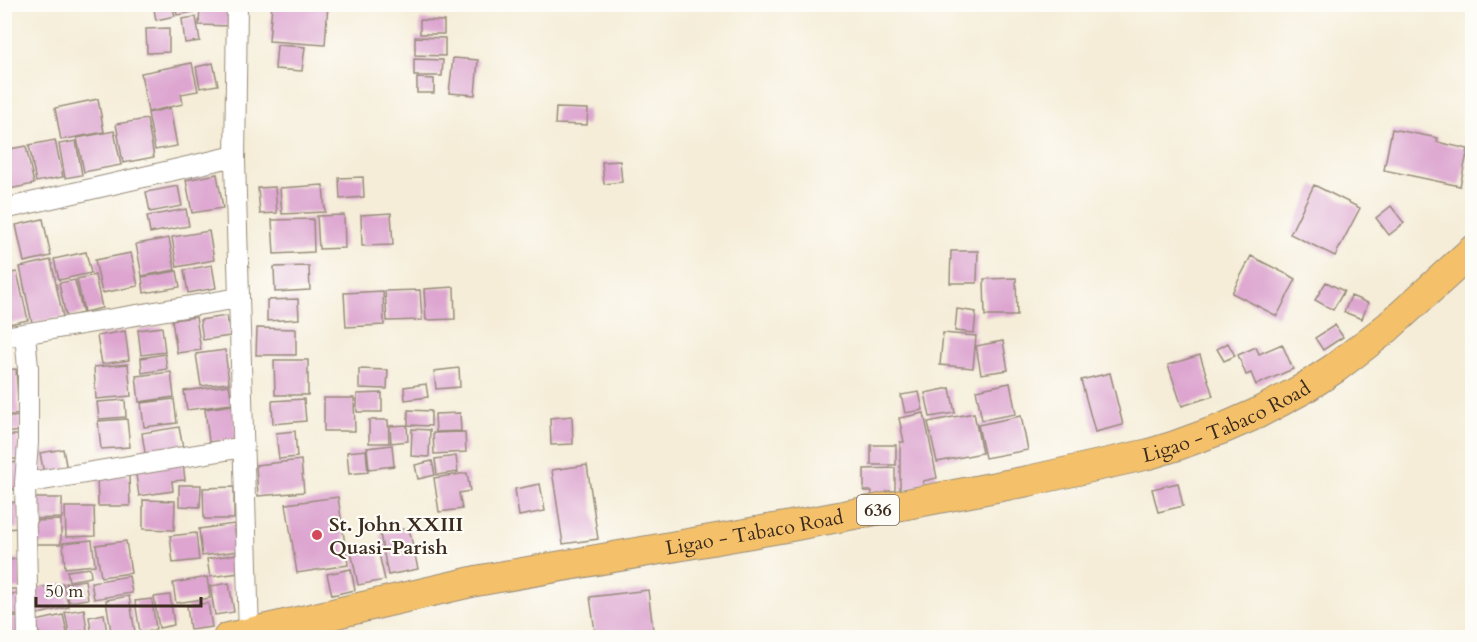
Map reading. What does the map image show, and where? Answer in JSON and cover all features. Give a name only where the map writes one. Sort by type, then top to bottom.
[{"type":"main road","name":"Ligao - Tabaco Road","points":[[238,636],[476,581],[791,526],[1006,485],[1138,457],[1175,446],[1256,414],[1335,368],[1387,328],[1473,250]]},
{"type":"street","points":[[237,4],[235,156],[244,447],[238,636]]},
{"type":"street","points":[[4,209],[235,156]]},
{"type":"street","points":[[4,337],[239,298]]},
{"type":"street","points":[[24,334],[28,368],[28,443],[25,483],[28,638]]},
{"type":"street","points":[[25,483],[244,447]]},
{"type":"building","points":[[153,4],[172,4],[175,16],[156,20]]},
{"type":"building","points":[[175,4],[192,4],[194,12],[177,15]]},
{"type":"building","points":[[272,4],[328,4],[325,45],[269,41]]},
{"type":"building","points":[[200,6],[231,8],[230,26],[199,25]]},
{"type":"building","points":[[196,17],[200,41],[185,43],[182,19]]},
{"type":"building","points":[[420,20],[444,21],[444,34],[420,34]]},
{"type":"building","points":[[169,28],[169,52],[147,53],[146,29]]},
{"type":"building","points":[[415,37],[445,38],[445,56],[415,55]]},
{"type":"building","points":[[277,45],[305,47],[302,71],[275,69]]},
{"type":"building","points":[[453,58],[478,60],[475,95],[449,93]]},
{"type":"building","points":[[414,59],[443,60],[442,76],[414,76]]},
{"type":"building","points":[[192,63],[198,91],[181,94],[183,104],[148,112],[141,73]]},
{"type":"building","points":[[213,63],[218,85],[200,88],[196,67]]},
{"type":"building","points":[[417,78],[434,79],[434,93],[417,93]]},
{"type":"building","points":[[98,99],[104,132],[61,140],[55,108]]},
{"type":"building","points":[[170,108],[177,146],[155,150],[148,113]]},
{"type":"building","points":[[556,108],[588,109],[587,125],[555,124]]},
{"type":"building","points":[[147,119],[154,157],[123,163],[116,124]]},
{"type":"building","points":[[1392,129],[1438,138],[1437,142],[1468,149],[1460,186],[1384,170]]},
{"type":"building","points":[[114,131],[121,165],[84,172],[77,138]]},
{"type":"building","points":[[55,140],[63,177],[36,182],[29,145]]},
{"type":"building","points":[[76,141],[82,175],[65,178],[59,144]]},
{"type":"building","points":[[26,146],[34,184],[4,190],[4,150]]},
{"type":"building","points":[[620,161],[622,182],[604,184],[602,162]]},
{"type":"building","points":[[217,174],[223,208],[192,213],[186,180]]},
{"type":"building","points":[[363,177],[364,197],[340,199],[339,178]]},
{"type":"building","points":[[323,185],[325,212],[282,214],[280,188]]},
{"type":"building","points":[[1314,185],[1360,208],[1335,256],[1290,234]]},
{"type":"building","points":[[178,186],[182,206],[150,212],[146,192]]},
{"type":"building","points":[[275,187],[277,213],[260,214],[258,188]]},
{"type":"building","points":[[1391,206],[1404,223],[1389,235],[1376,218]]},
{"type":"building","points":[[186,209],[189,226],[150,233],[147,216]]},
{"type":"building","points":[[391,213],[393,245],[362,246],[361,215]]},
{"type":"building","points":[[344,215],[345,248],[319,249],[317,216]]},
{"type":"building","points":[[43,219],[51,256],[24,262],[16,225]]},
{"type":"building","points":[[313,219],[314,252],[274,254],[272,220]]},
{"type":"building","points":[[209,231],[214,260],[177,267],[172,237]]},
{"type":"building","points":[[169,238],[175,270],[142,276],[136,244]]},
{"type":"building","points":[[951,251],[978,251],[977,283],[950,283]]},
{"type":"building","points":[[86,252],[91,273],[59,280],[54,259]]},
{"type":"building","points":[[131,253],[138,286],[102,293],[95,260]]},
{"type":"building","points":[[1251,256],[1296,279],[1277,316],[1232,293]]},
{"type":"building","points":[[51,260],[63,317],[32,323],[20,267]]},
{"type":"building","points":[[212,265],[216,288],[188,293],[184,270]]},
{"type":"building","points":[[309,266],[310,290],[275,292],[274,267]]},
{"type":"building","points":[[177,271],[180,287],[144,293],[142,277]]},
{"type":"building","points":[[17,272],[28,320],[4,325],[4,274]]},
{"type":"building","points":[[95,275],[102,308],[84,312],[77,279]]},
{"type":"building","points":[[1016,278],[1017,316],[985,316],[984,279]]},
{"type":"building","points":[[75,280],[83,313],[66,317],[59,283]]},
{"type":"building","points":[[1326,282],[1344,291],[1333,310],[1315,300]]},
{"type":"building","points":[[454,287],[455,319],[426,320],[424,289]]},
{"type":"building","points":[[420,290],[422,320],[387,321],[385,291]]},
{"type":"building","points":[[383,291],[384,325],[346,327],[344,293]]},
{"type":"building","points":[[1351,296],[1368,303],[1362,319],[1344,312]]},
{"type":"building","points":[[298,299],[299,319],[267,321],[267,300]]},
{"type":"building","points":[[957,309],[976,312],[974,333],[955,331]]},
{"type":"building","points":[[227,316],[230,336],[203,340],[200,320]]},
{"type":"building","points":[[196,317],[201,350],[177,353],[172,320]]},
{"type":"building","points":[[1335,325],[1343,337],[1323,350],[1315,338]]},
{"type":"building","points":[[162,327],[165,352],[141,355],[138,330]]},
{"type":"building","points":[[257,328],[296,329],[296,355],[256,355]]},
{"type":"building","points":[[125,331],[129,360],[102,364],[97,336]]},
{"type":"building","points":[[943,333],[976,336],[973,368],[940,365]]},
{"type":"building","points":[[1003,341],[1008,370],[981,374],[976,346]]},
{"type":"building","points":[[1228,343],[1235,356],[1224,361],[1217,349]]},
{"type":"building","points":[[1282,344],[1293,369],[1256,385],[1251,373],[1246,375],[1238,355],[1256,347],[1259,354]]},
{"type":"building","points":[[225,350],[229,383],[201,386],[196,354]]},
{"type":"building","points":[[165,354],[167,369],[142,373],[141,358]]},
{"type":"building","points":[[1200,355],[1213,396],[1182,406],[1168,365]]},
{"type":"building","points":[[274,360],[308,360],[308,395],[275,395]]},
{"type":"building","points":[[128,364],[131,396],[96,399],[94,367]]},
{"type":"building","points":[[459,368],[460,387],[436,389],[434,371]]},
{"type":"building","points":[[16,369],[19,414],[4,416],[4,370]]},
{"type":"building","points":[[359,369],[388,370],[387,389],[359,388]]},
{"type":"building","points":[[171,372],[174,397],[139,402],[136,376]]},
{"type":"building","points":[[1110,373],[1123,425],[1095,432],[1081,380]]},
{"type":"building","points":[[1010,383],[1016,414],[982,420],[976,390]]},
{"type":"building","points":[[426,384],[428,397],[405,400],[404,387]]},
{"type":"building","points":[[229,385],[232,404],[187,410],[184,391]]},
{"type":"building","points":[[950,388],[955,413],[930,417],[925,393]]},
{"type":"building","points":[[919,392],[923,410],[905,413],[901,395]]},
{"type":"building","points":[[382,393],[382,412],[357,412],[357,394]]},
{"type":"building","points":[[324,398],[354,398],[355,431],[324,431]]},
{"type":"building","points":[[174,399],[177,423],[144,427],[141,403]]},
{"type":"building","points":[[304,399],[306,421],[273,424],[272,401]]},
{"type":"building","points":[[125,400],[126,417],[99,419],[97,402]]},
{"type":"building","points":[[233,405],[237,439],[209,442],[205,409]]},
{"type":"building","points":[[408,410],[431,411],[431,426],[408,425]]},
{"type":"building","points":[[460,413],[461,431],[436,432],[435,414]]},
{"type":"building","points":[[924,413],[937,478],[923,481],[924,486],[900,491],[900,442],[904,442],[899,418]]},
{"type":"building","points":[[974,413],[982,453],[937,462],[928,422]]},
{"type":"building","points":[[19,416],[21,431],[4,433],[4,418]]},
{"type":"building","points":[[572,416],[573,444],[551,445],[550,418]]},
{"type":"building","points":[[1021,416],[1028,450],[985,458],[978,425]]},
{"type":"building","points":[[127,419],[130,447],[101,449],[98,421]]},
{"type":"building","points":[[369,420],[388,420],[389,443],[369,443]]},
{"type":"building","points":[[407,425],[408,441],[391,443],[390,426]]},
{"type":"building","points":[[179,427],[184,453],[146,459],[142,433]]},
{"type":"building","points":[[412,429],[430,430],[429,457],[411,456]]},
{"type":"building","points":[[295,431],[297,457],[279,459],[276,433]]},
{"type":"building","points":[[465,432],[466,452],[434,454],[433,433]]},
{"type":"building","points":[[4,435],[18,435],[19,459],[4,459]]},
{"type":"building","points":[[392,445],[394,466],[369,469],[367,448]]},
{"type":"building","points":[[871,445],[896,445],[896,465],[871,465]]},
{"type":"building","points":[[63,449],[67,470],[44,474],[40,453]]},
{"type":"building","points":[[366,450],[368,472],[349,474],[347,452]]},
{"type":"building","points":[[456,456],[458,472],[437,475],[435,459]]},
{"type":"building","points":[[301,460],[304,492],[258,496],[256,465]]},
{"type":"building","points":[[432,461],[435,475],[418,479],[415,465]]},
{"type":"building","points":[[21,462],[21,489],[4,490],[4,463]]},
{"type":"building","points":[[183,462],[185,480],[172,481],[173,491],[139,496],[135,468]]},
{"type":"building","points":[[587,465],[598,539],[563,544],[552,470]]},
{"type":"building","points":[[895,468],[895,491],[887,491],[887,499],[871,499],[872,491],[864,491],[864,469]]},
{"type":"building","points":[[467,473],[470,491],[459,493],[462,509],[439,512],[434,478]]},
{"type":"building","points":[[97,475],[129,475],[130,506],[98,506]]},
{"type":"building","points":[[1178,483],[1183,506],[1158,512],[1152,489]]},
{"type":"building","points":[[540,484],[545,511],[519,516],[515,489]]},
{"type":"building","points":[[179,485],[201,485],[200,507],[179,506]]},
{"type":"building","points":[[234,487],[234,519],[204,519],[203,488]]},
{"type":"building","name":"St. John XXIII Quasi-Parish","points":[[338,497],[348,565],[297,573],[286,504]]},
{"type":"building","points":[[33,498],[62,498],[62,518],[33,519]]},
{"type":"building","points":[[143,500],[175,501],[174,530],[143,529]]},
{"type":"building","points":[[18,502],[19,528],[4,529],[4,503]]},
{"type":"building","points":[[65,507],[94,507],[95,536],[66,537]]},
{"type":"building","points":[[61,520],[61,544],[32,544],[32,521]]},
{"type":"building","points":[[234,524],[238,551],[202,556],[199,529]]},
{"type":"building","points":[[409,528],[418,569],[388,575],[380,534]]},
{"type":"building","points":[[196,533],[199,560],[173,563],[170,536]]},
{"type":"building","points":[[92,540],[95,565],[65,568],[63,543]]},
{"type":"building","points":[[126,541],[131,573],[101,577],[96,545]]},
{"type":"building","points":[[377,545],[385,580],[358,585],[351,551]]},
{"type":"building","points":[[236,554],[239,573],[210,577],[207,559]]},
{"type":"building","points":[[20,559],[21,589],[4,589],[4,560]]},
{"type":"building","points":[[90,568],[91,577],[69,581],[67,571]]},
{"type":"building","points":[[351,569],[355,590],[332,595],[327,574]]},
{"type":"building","points":[[129,576],[132,593],[94,599],[91,582]]},
{"type":"building","points":[[207,577],[210,598],[176,603],[173,583]]},
{"type":"building","points":[[85,580],[88,599],[69,602],[66,583]]},
{"type":"building","points":[[63,583],[69,607],[38,614],[32,589]]},
{"type":"building","points":[[229,583],[234,612],[215,615],[210,586]]},
{"type":"building","points":[[648,590],[654,638],[596,638],[590,597]]},
{"type":"building","points":[[4,594],[18,594],[20,615],[4,616]]},
{"type":"building","points":[[170,595],[174,625],[159,628],[154,597]]},
{"type":"building","points":[[129,596],[136,638],[112,638],[106,600]]},
{"type":"building","points":[[152,599],[156,629],[140,632],[135,601]]},
{"type":"building","points":[[208,603],[212,627],[190,630],[187,606]]},
{"type":"building","points":[[84,609],[87,630],[69,633],[65,612]]},
{"type":"building","points":[[104,614],[107,633],[92,636],[89,617]]},
{"type":"building","points":[[63,615],[68,637],[40,638],[36,621]]},
{"type":"building","points":[[18,617],[19,638],[4,638],[4,618]]},
{"type":"place","name":"St. John XXIII Quasi-Parish","points":[[317,535]]}]
